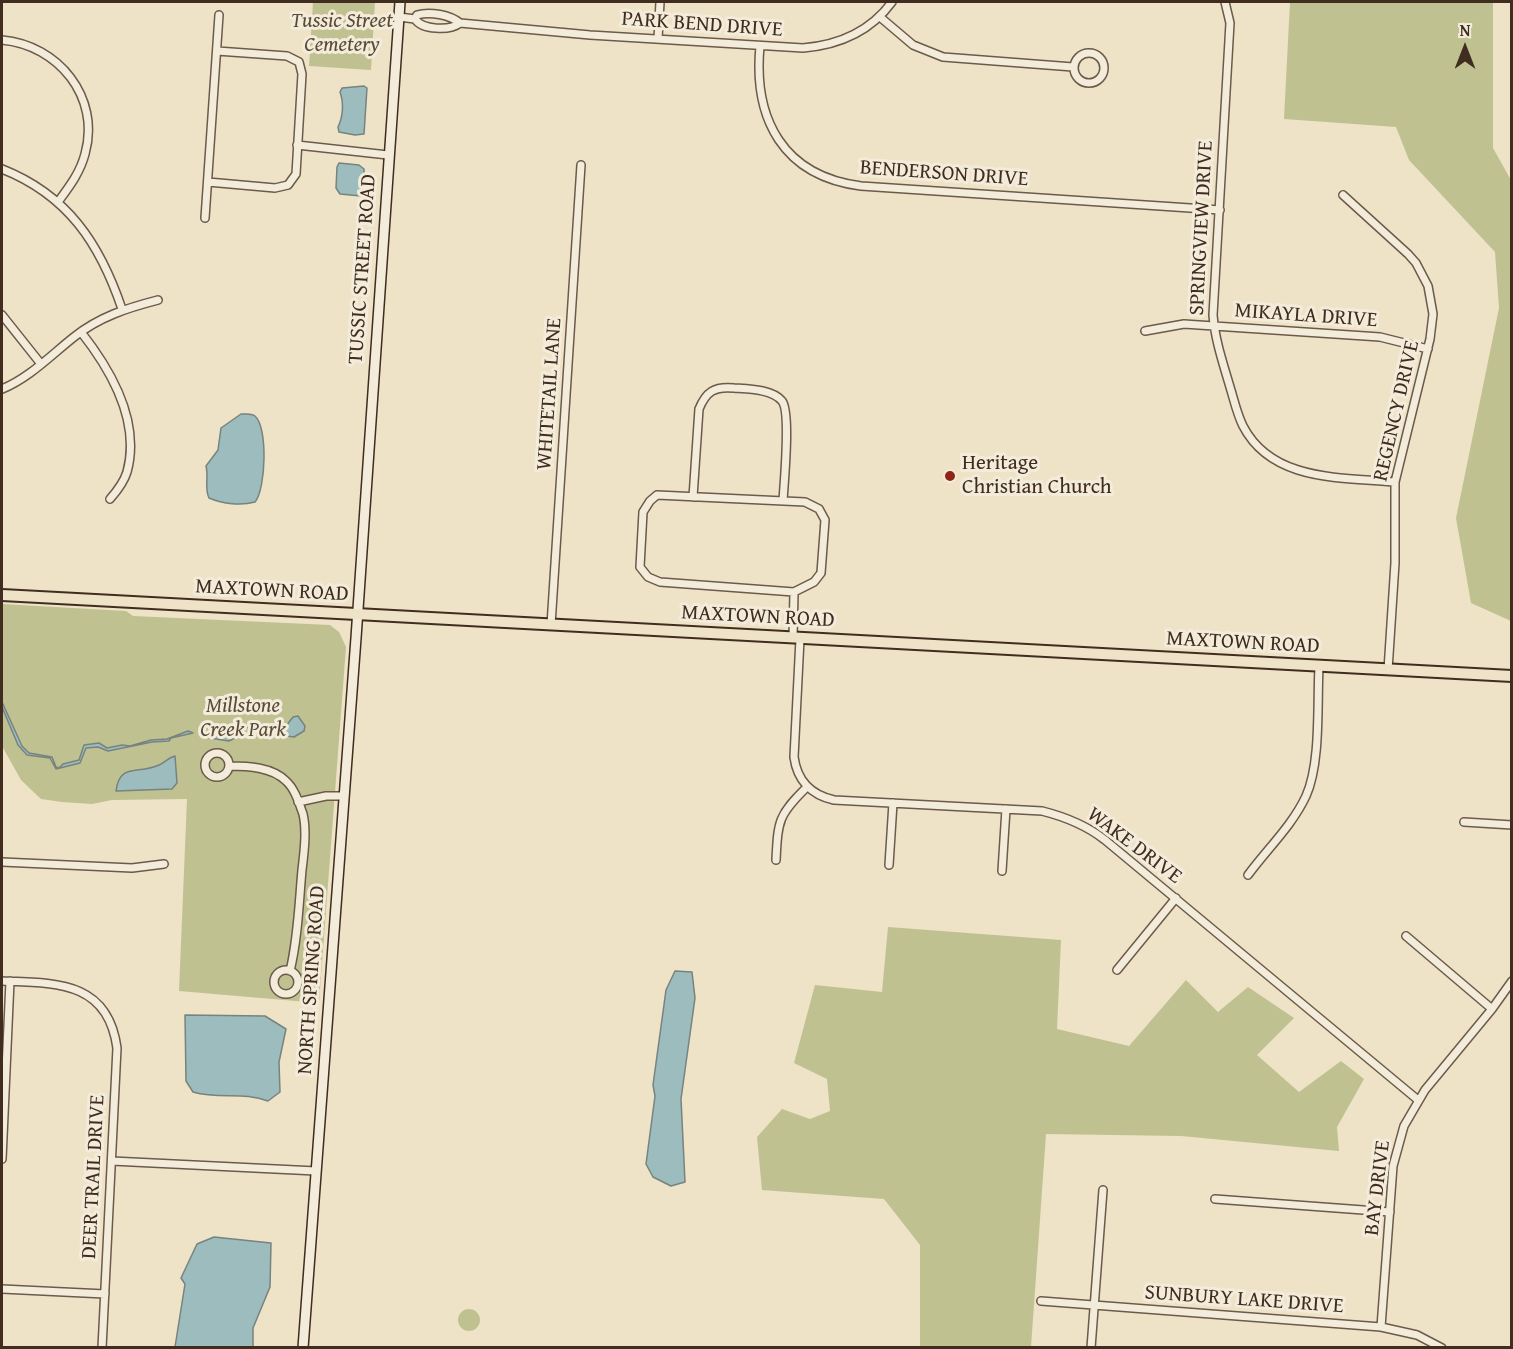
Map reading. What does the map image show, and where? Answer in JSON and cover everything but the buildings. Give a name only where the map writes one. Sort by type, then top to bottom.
[{"type":"main road","name":"TUSSIC STREET ROAD","points":[[358,615],[400,2]]},
{"type":"main road","name":"MAXTOWN ROAD","points":[[2,595],[1512,676]]},
{"type":"main road","name":"NORTH SPRING ROAD","points":[[303,1347],[358,615]]},
{"type":"street","points":[[658,39],[660,2]]},
{"type":"street","name":"PARK BEND DRIVE","points":[[415,19],[417,15],[423,13],[449,16],[459,23],[803,48],[836,43],[866,28],[892,2]]},
{"type":"street","name":"SPRINGVIEW DRIVE","points":[[1225,2],[1230,23],[1214,326],[1238,414],[1251,439],[1261,450],[1283,465],[1308,473],[1395,482]]},
{"type":"street","points":[[205,218],[219,15]]},
{"type":"street","points":[[880,16],[913,45],[943,57],[1073,67]]},
{"type":"street","name":"PARK BEND DRIVE","points":[[399,17],[415,19],[423,26],[452,28],[459,23]]},
{"type":"street","points":[[2,40],[32,46],[53,59],[72,78],[83,100],[88,127],[86,152],[76,177],[58,202]]},
{"type":"street","name":"BENDERSON DRIVE","points":[[760,46],[758,76],[760,95],[774,132],[792,156],[811,170],[838,182],[861,186],[1220,210]]},
{"type":"street","points":[[208,182],[275,188],[288,185],[296,174],[302,74],[299,63],[287,56],[217,51]]},
{"type":"street","points":[[1090,52],[1102,59],[1105,69],[1101,78],[1089,83],[1077,78],[1073,67],[1079,57],[1090,52]]},
{"type":"street","points":[[297,144],[388,155]]},
{"type":"street","name":"WHITETAIL LANE","points":[[551,625],[581,165]]},
{"type":"street","points":[[2,170],[41,190],[58,202],[75,220],[99,252],[122,309]]},
{"type":"street","name":"REGENCY DRIVE","points":[[1343,195],[1408,254],[1423,274],[1432,300],[1432,328],[1428,349],[1395,482],[1395,563],[1388,670]]},
{"type":"street","points":[[2,389],[41,364],[81,332],[122,309],[158,300]]},
{"type":"street","points":[[2,315],[41,364]]},
{"type":"street","name":"MIKAYLA DRIVE","points":[[1145,331],[1184,324],[1380,337],[1428,349]]},
{"type":"street","points":[[81,332],[112,378],[127,417],[130,440],[127,472],[123,483],[110,499]]},
{"type":"street","points":[[693,497],[699,410],[704,397],[715,389],[732,387],[771,393],[783,402],[787,416],[783,501]]},
{"type":"street","points":[[657,495],[783,501],[805,502],[819,509],[825,520],[821,573],[814,582],[794,592],[660,582],[648,577],[640,567],[643,512],[657,495]]},
{"type":"street","points":[[776,861],[779,822],[788,805],[807,787],[797,773],[794,757],[797,638],[794,592]]},
{"type":"street","points":[[1248,875],[1298,811],[1309,790],[1314,767],[1319,666]]},
{"type":"street","points":[[229,766],[254,767],[286,780],[303,815],[304,846],[296,939],[290,971]]},
{"type":"street","name":"WAKE DRIVE","points":[[807,787],[815,794],[834,800],[1042,812],[1058,815],[1083,825],[1106,840],[1418,1100]]},
{"type":"street","points":[[298,802],[326,796],[344,796]]},
{"type":"street","points":[[890,865],[893,803]]},
{"type":"street","points":[[1002,871],[1006,809]]},
{"type":"street","points":[[1464,822],[1512,825]]},
{"type":"street","points":[[2,861],[132,868],[164,864]]},
{"type":"street","points":[[1117,970],[1176,898]]},
{"type":"street","points":[[1406,936],[1492,1009]]},
{"type":"street","points":[[2,981],[10,981],[2,1159]]},
{"type":"street","name":"DEER TRAIL DRIVE","points":[[10,981],[71,987],[90,997],[104,1011],[111,1024],[117,1048],[102,1347]]},
{"type":"street","name":"BAY DRIVE","points":[[1381,1327],[1394,1166],[1399,1138],[1418,1100],[1512,981]]},
{"type":"street","points":[[112,1161],[316,1171]]},
{"type":"street","points":[[1091,1347],[1103,1190]]},
{"type":"street","points":[[1215,1199],[1390,1212]]},
{"type":"street","points":[[2,1289],[105,1294]]},
{"type":"street","name":"SUNBURY LAKE DRIVE","points":[[1041,1301],[1381,1327],[1418,1335],[1442,1347]]},
{"type":"green space","name":"Tussic Street Cemetery","points":[[313,2],[375,2],[371,70],[309,66]]},
{"type":"green space","points":[[1290,2],[1493,2],[1493,148],[1512,182],[1511,621],[1471,603],[1456,518],[1499,308],[1495,252],[1409,160],[1396,127],[1284,119]]},
{"type":"green space","name":"Millstone Creek Park","points":[[2,604],[126,611],[133,616],[330,625],[339,632],[346,647],[319,1003],[179,991],[187,799],[112,800],[92,804],[62,802],[41,799],[21,780],[2,746]]},
{"type":"green space","points":[[888,927],[1061,940],[1057,1029],[1129,1046],[1186,980],[1218,1012],[1248,987],[1294,1018],[1257,1055],[1299,1092],[1341,1061],[1364,1079],[1337,1127],[1339,1151],[1181,1136],[1046,1134],[1031,1347],[920,1347],[920,1245],[884,1199],[762,1190],[757,1137],[782,1109],[810,1119],[830,1111],[827,1079],[794,1063],[815,985],[882,992]]},
{"type":"green space","points":[[469,1309],[477,1312],[480,1320],[477,1328],[469,1331],[461,1328],[458,1320],[461,1312]]},
{"type":"water","points":[[364,86],[367,88],[364,134],[339,132],[342,88]]},
{"type":"water","points":[[339,163],[359,165],[364,169],[364,190],[361,196],[340,194],[336,188]]},
{"type":"water","points":[[241,414],[255,416],[262,432],[264,458],[261,485],[255,502],[226,503],[209,498],[206,466],[218,450],[221,428]]},
{"type":"water","points":[[2,702],[22,746],[29,753],[52,757],[56,767],[59,768],[63,764],[79,760],[84,745],[99,743],[107,748],[130,746],[151,740],[167,739],[188,731],[193,733],[171,738],[169,741],[108,751],[98,747],[86,748],[80,763],[56,769],[50,758],[27,755],[18,745]]},
{"type":"water","points":[[298,716],[305,726],[304,731],[294,737],[280,735],[274,728],[251,727],[243,728],[229,741],[203,737],[205,735],[231,738],[240,726],[253,723],[263,727],[273,725],[283,730],[293,717]]},
{"type":"water","points":[[175,756],[177,783],[172,789],[116,791],[121,776],[126,773],[151,768]]},
{"type":"water","points":[[675,971],[692,972],[695,998],[681,1099],[685,1182],[671,1186],[653,1177],[646,1164],[655,1096],[653,1085],[666,990]]},
{"type":"water","points":[[185,1015],[265,1016],[286,1029],[279,1062],[280,1092],[268,1101],[250,1096],[193,1092],[186,1081]]},
{"type":"water","points":[[214,1237],[271,1243],[270,1287],[253,1328],[253,1347],[175,1347],[185,1284],[181,1278],[197,1244]]},
{"type":"place","name":"Heritage Christian Church","points":[[950,476]]}]
